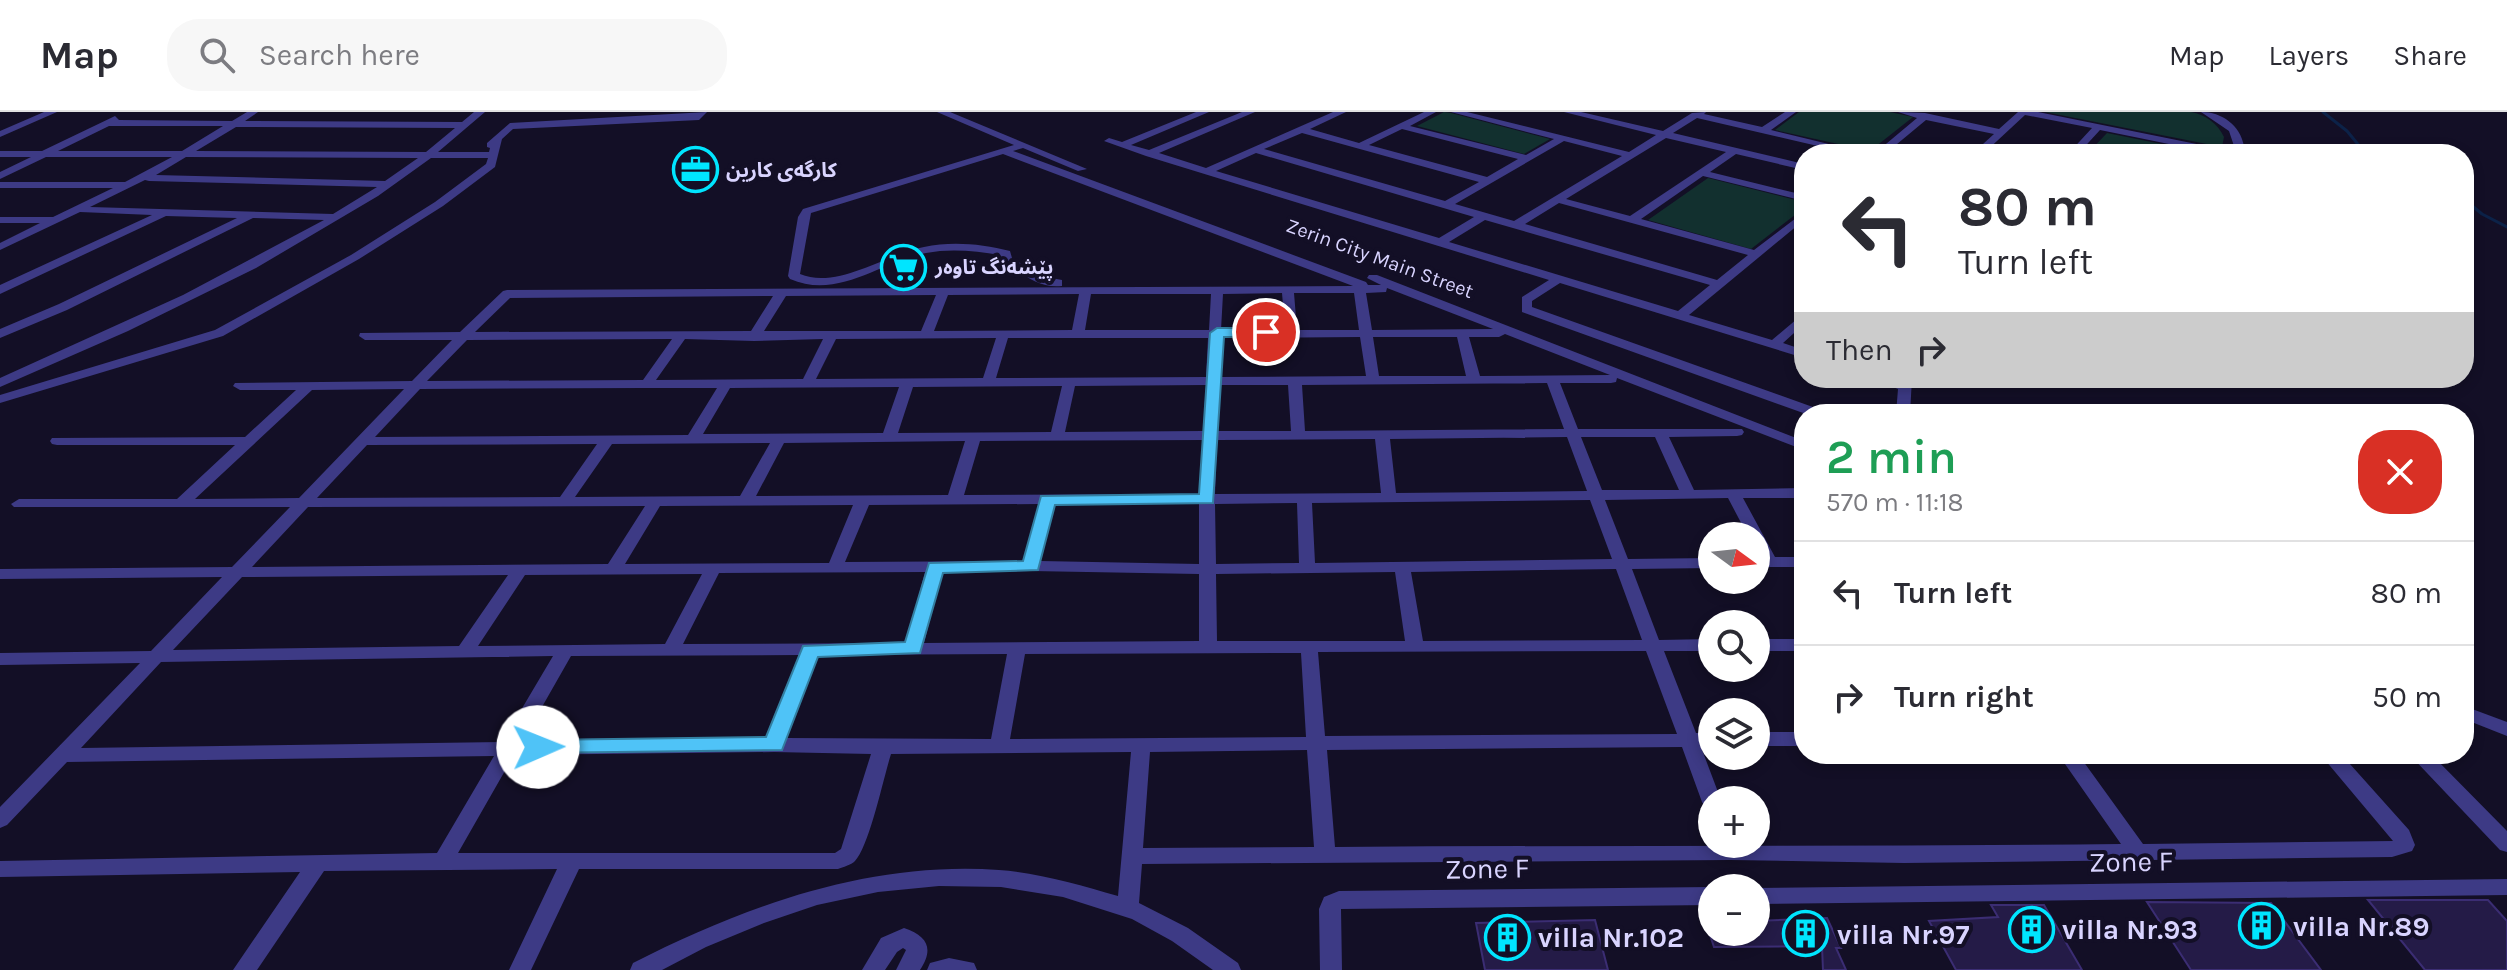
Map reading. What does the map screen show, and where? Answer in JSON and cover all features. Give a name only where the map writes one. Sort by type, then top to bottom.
[{"type":"street","points":[[0,134],[52,112]]},
{"type":"street","points":[[0,176],[39,154],[131,112]]},
{"type":"street","points":[[0,247],[130,185],[186,155],[253,112]]},
{"type":"street","points":[[314,125],[330,112]]},
{"type":"street","points":[[388,126],[405,112]]},
{"type":"street","points":[[0,383],[200,290],[334,217],[429,155],[480,112]]},
{"type":"street","points":[[545,125],[556,112]]},
{"type":"street","points":[[479,155],[510,126],[628,116],[699,117],[702,112]]},
{"type":"street","name":"Zerin City Main Street","points":[[942,112],[1235,230],[1509,329],[1794,442]]},
{"type":"street","points":[[1182,112],[1109,141],[1794,351]]},
{"type":"street","points":[[1122,145],[1204,112]]},
{"type":"street","points":[[1149,154],[1250,112]]},
{"type":"street","points":[[1360,146],[1431,112]]},
{"type":"street","points":[[1456,112],[1631,155]]},
{"type":"street","points":[[1569,112],[1794,165]]},
{"type":"street","points":[[1599,119],[1611,112]]},
{"type":"street","points":[[1763,131],[1791,112]]},
{"type":"street","points":[[1903,112],[2000,132]]},
{"type":"street","points":[[1987,144],[2024,112],[2183,144]]},
{"type":"street","points":[[2206,112],[2228,124],[2238,136],[2239,144]]},
{"type":"street","points":[[1207,171],[1336,113]]},
{"type":"street","points":[[1516,225],[1698,114],[1821,144]]},
{"type":"street","points":[[1891,144],[1925,116]]},
{"type":"street","points":[[106,123],[466,125]]},
{"type":"street","points":[[1401,126],[1528,159]]},
{"type":"street","points":[[2082,144],[2098,127]]},
{"type":"street","points":[[1302,130],[1488,181]]},
{"type":"street","points":[[1446,205],[1563,138]]},
{"type":"street","points":[[0,399],[219,333],[417,218],[487,169],[497,139]]},
{"type":"street","points":[[1006,152],[1364,285],[1047,283],[1006,259],[1006,253],[968,246],[908,254],[839,281],[811,282],[794,276],[803,217],[807,211],[1025,146]]},
{"type":"street","points":[[1256,150],[1718,284]]},
{"type":"street","points":[[1632,220],[1734,151]]},
{"type":"street","points":[[0,154],[494,155]]},
{"type":"street","points":[[1702,173],[1794,196]]},
{"type":"street","points":[[144,177],[387,184]]},
{"type":"street","points":[[0,185],[130,185]]},
{"type":"street","points":[[1558,200],[1757,254]]},
{"type":"street","points":[[79,210],[334,217]]},
{"type":"street","points":[[0,290],[166,213]]},
{"type":"street","points":[[0,334],[63,307],[251,215]]},
{"type":"street","points":[[1439,243],[1483,216]]},
{"type":"street","points":[[0,220],[58,220]]},
{"type":"street","points":[[1679,317],[1794,223]]},
{"type":"street","points":[[1558,279],[1526,300],[1526,309],[1794,405]]},
{"type":"street","points":[[1208,647],[1207,499],[1217,289]]},
{"type":"street","points":[[1359,289],[1373,380]]},
{"type":"street","points":[[0,820],[501,297],[512,293],[1382,289]]},
{"type":"street","points":[[1078,334],[1086,290]]},
{"type":"street","points":[[1288,290],[1291,332]]},
{"type":"street","points":[[926,335],[944,291]]},
{"type":"street","points":[[754,337],[782,292]]},
{"type":"street","points":[[1774,345],[1794,326]]},
{"type":"street","points":[[1462,333],[1474,379]]},
{"type":"street","points":[[365,336],[1499,333]]},
{"type":"street","points":[[988,383],[1003,335]]},
{"type":"street","points":[[807,384],[831,336]]},
{"type":"street","points":[[646,385],[680,337]]},
{"type":"street","points":[[1552,379],[1706,786]]},
{"type":"street","points":[[240,386],[1611,379]]},
{"type":"street","points":[[1295,381],[1298,434]]},
{"type":"street","points":[[1057,438],[1069,383]]},
{"type":"street","points":[[889,438],[907,384]]},
{"type":"street","points":[[693,439],[725,385]]},
{"type":"street","points":[[181,503],[308,386]]},
{"type":"street","points":[[362,441],[1737,432]]},
{"type":"street","points":[[1660,433],[1688,493]]},
{"type":"street","points":[[1382,435],[1389,495]]},
{"type":"street","points":[[564,502],[608,439]]},
{"type":"street","points":[[746,500],[779,439]]},
{"type":"street","points":[[955,499],[973,439]]},
{"type":"street","points":[[57,441],[247,441]]},
{"type":"street","points":[[19,504],[1794,493]]},
{"type":"street","points":[[1733,494],[1745,522]]},
{"type":"street","points":[[1304,497],[1307,566]]},
{"type":"street","points":[[1031,566],[1048,499]]},
{"type":"street","points":[[835,568],[863,500]]},
{"type":"street","points":[[613,570],[655,502]]},
{"type":"street","points":[[1770,562],[1794,562]]},
{"type":"street","points":[[0,574],[1031,566],[1207,569],[1698,563]]},
{"type":"street","points":[[913,649],[935,567]]},
{"type":"street","points":[[1402,567],[1415,646]]},
{"type":"street","points":[[671,649],[713,569]]},
{"type":"street","points":[[465,651],[519,571]]},
{"type":"street","points":[[0,659],[671,649],[811,651],[1698,645]]},
{"type":"street","points":[[1770,645],[1794,645]]},
{"type":"street","points":[[1309,647],[1325,854]]},
{"type":"street","points":[[443,861],[565,650]]},
{"type":"street","points":[[999,745],[1017,650]]},
{"type":"street","points":[[774,745],[811,651]]},
{"type":"street","points":[[2474,716],[2507,729]]},
{"type":"street","points":[[1770,739],[1794,739]]},
{"type":"street","points":[[63,755],[774,745],[883,747],[1698,740]]},
{"type":"street","points":[[1128,908],[1141,745]]},
{"type":"street","points":[[0,869],[443,861],[571,863],[844,859],[853,846],[883,747]]},
{"type":"street","points":[[2075,764],[2136,850]]},
{"type":"street","points":[[1770,850],[1904,855],[2392,849],[2405,845],[2402,836],[2339,764]]},
{"type":"street","points":[[2429,764],[2507,844]]},
{"type":"street","points":[[1133,856],[1698,848]]},
{"type":"street","points":[[244,970],[318,863]]},
{"type":"street","points":[[520,970],[571,863]]},
{"type":"street","points":[[641,970],[709,934],[776,907],[842,889],[916,878],[989,877],[1059,887],[1128,908],[1183,936],[1230,970]]},
{"type":"street","name":"Zone F","points":[[1770,895],[2507,887]]},
{"type":"street","name":"Zone F","points":[[1331,970],[1330,909],[1332,903],[1339,900],[1698,896]]},
{"type":"street","points":[[873,970],[889,945],[904,937],[918,946],[916,957],[907,970]]},
{"type":"street","points":[[938,970],[966,970]]},
{"type":"green space","points":[[1444,112],[1550,139],[1524,154],[1417,126]]},
{"type":"green space","points":[[1799,112],[1890,112],[1913,117],[1879,144],[1838,144],[1775,130]]},
{"type":"green space","points":[[2045,112],[2191,112],[2210,120],[2224,137],[2223,144],[2207,144]]},
{"type":"green space","points":[[2107,133],[2161,144],[2097,144]]},
{"type":"green space","points":[[1708,178],[1794,200],[1794,216],[1751,249],[1648,220]]},
{"type":"building","points":[[2368,900],[2488,900],[2507,921],[2507,970],[2425,970]]},
{"type":"building","points":[[2147,902],[2271,903],[2321,970],[2191,970]]},
{"type":"building","points":[[1991,905],[2044,905],[2082,970],[1956,970],[1929,921],[1998,917]]},
{"type":"building","name":"villa Nr.97","points":[[1827,918],[1841,948],[1836,948],[1846,970],[1823,970],[1822,946],[1714,947],[1770,946],[1770,920]]},
{"type":"building","points":[[1595,920],[1608,970],[1485,970],[1476,923]]},
{"type":"waterway","points":[[2323,112],[2358,144]]},
{"type":"waterway","points":[[2474,207],[2507,227]]},
{"type":"place","name":"کارگەی کارین","points":[[695,170]]},
{"type":"place","name":"پێشەنگ تاوەر","points":[[904,267]]},
{"type":"place","name":"villa Nr.89","points":[[2262,926]]},
{"type":"place","name":"villa Nr.93","points":[[2031,929]]},
{"type":"place","name":"villa Nr.97","points":[[1806,934]]},
{"type":"place","name":"villa Nr.102","points":[[1507,937]]},
{"type":"route","points":[[538,747],[774,745],[811,651],[913,649],[935,567],[1031,566],[1048,499],[1207,499],[1217,333],[1266,332]]}]
